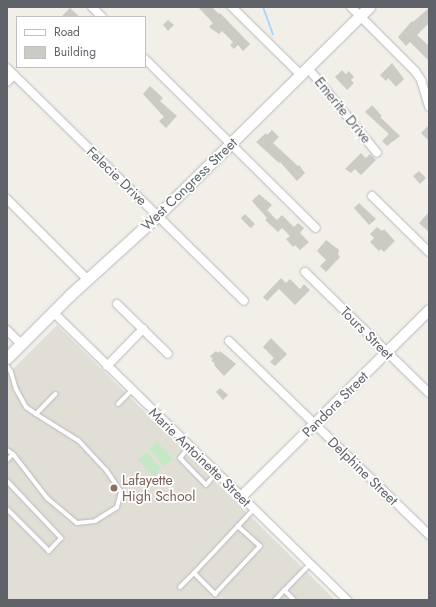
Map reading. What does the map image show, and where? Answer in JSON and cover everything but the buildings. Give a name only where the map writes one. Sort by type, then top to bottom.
[{"type":"main road","name":"West Congress Street","points":[[7,358],[87,279],[158,216],[368,7]]},
{"type":"street","points":[[92,7],[101,16]]},
{"type":"street","name":"Emerite Drive","points":[[232,7],[304,71],[377,153]]},
{"type":"street","points":[[351,7],[416,71],[421,80],[429,107]]},
{"type":"street","points":[[146,60],[316,228]]},
{"type":"street","name":"Felecie Drive","points":[[7,68],[244,301]]},
{"type":"street","points":[[7,82],[14,75]]},
{"type":"street","points":[[372,196],[429,252]]},
{"type":"street","points":[[7,199],[87,279]]},
{"type":"street","name":"Tours Street","points":[[305,272],[386,353],[429,393]]},
{"type":"street","points":[[117,304],[168,354]]},
{"type":"street","name":"Pandora Street","points":[[241,497],[429,310]]},
{"type":"street","name":"Marie Antoinette Street","points":[[53,312],[189,447],[347,600]]},
{"type":"street","points":[[107,366],[143,329]]},
{"type":"street","points":[[7,330],[21,344]]},
{"type":"street","name":"Delphine Street","points":[[229,341],[429,535]]},
{"type":"lane","points":[[7,366],[11,372],[16,389],[26,407],[79,441],[106,470],[121,492],[117,507],[95,521],[77,523],[47,498],[13,454],[7,450]]},
{"type":"lane","points":[[118,404],[132,390]]},
{"type":"lane","points":[[36,414],[55,394]]},
{"type":"lane","points":[[189,447],[180,458],[206,485],[216,473]]},
{"type":"lane","points":[[7,460],[13,454]]},
{"type":"lane","points":[[7,481],[62,538],[49,551],[7,509]]},
{"type":"lane","points":[[180,587],[194,574],[254,509]]},
{"type":"lane","points":[[194,574],[215,594],[260,546],[238,526]]},
{"type":"lane","points":[[275,600],[310,564]]},
{"type":"lane","points":[[284,590],[294,600]]},
{"type":"shaded area","name":"Lafayette High School","points":[[57,325],[335,600],[7,600],[7,375]]},
{"type":"green space","points":[[157,442],[173,459],[165,466],[149,450]]},
{"type":"green space","points":[[146,452],[162,469],[154,476],[138,460]]},
{"type":"waterway","points":[[263,7],[273,34]]},
{"type":"place","name":"Lafayette High School","points":[[114,488]]}]
